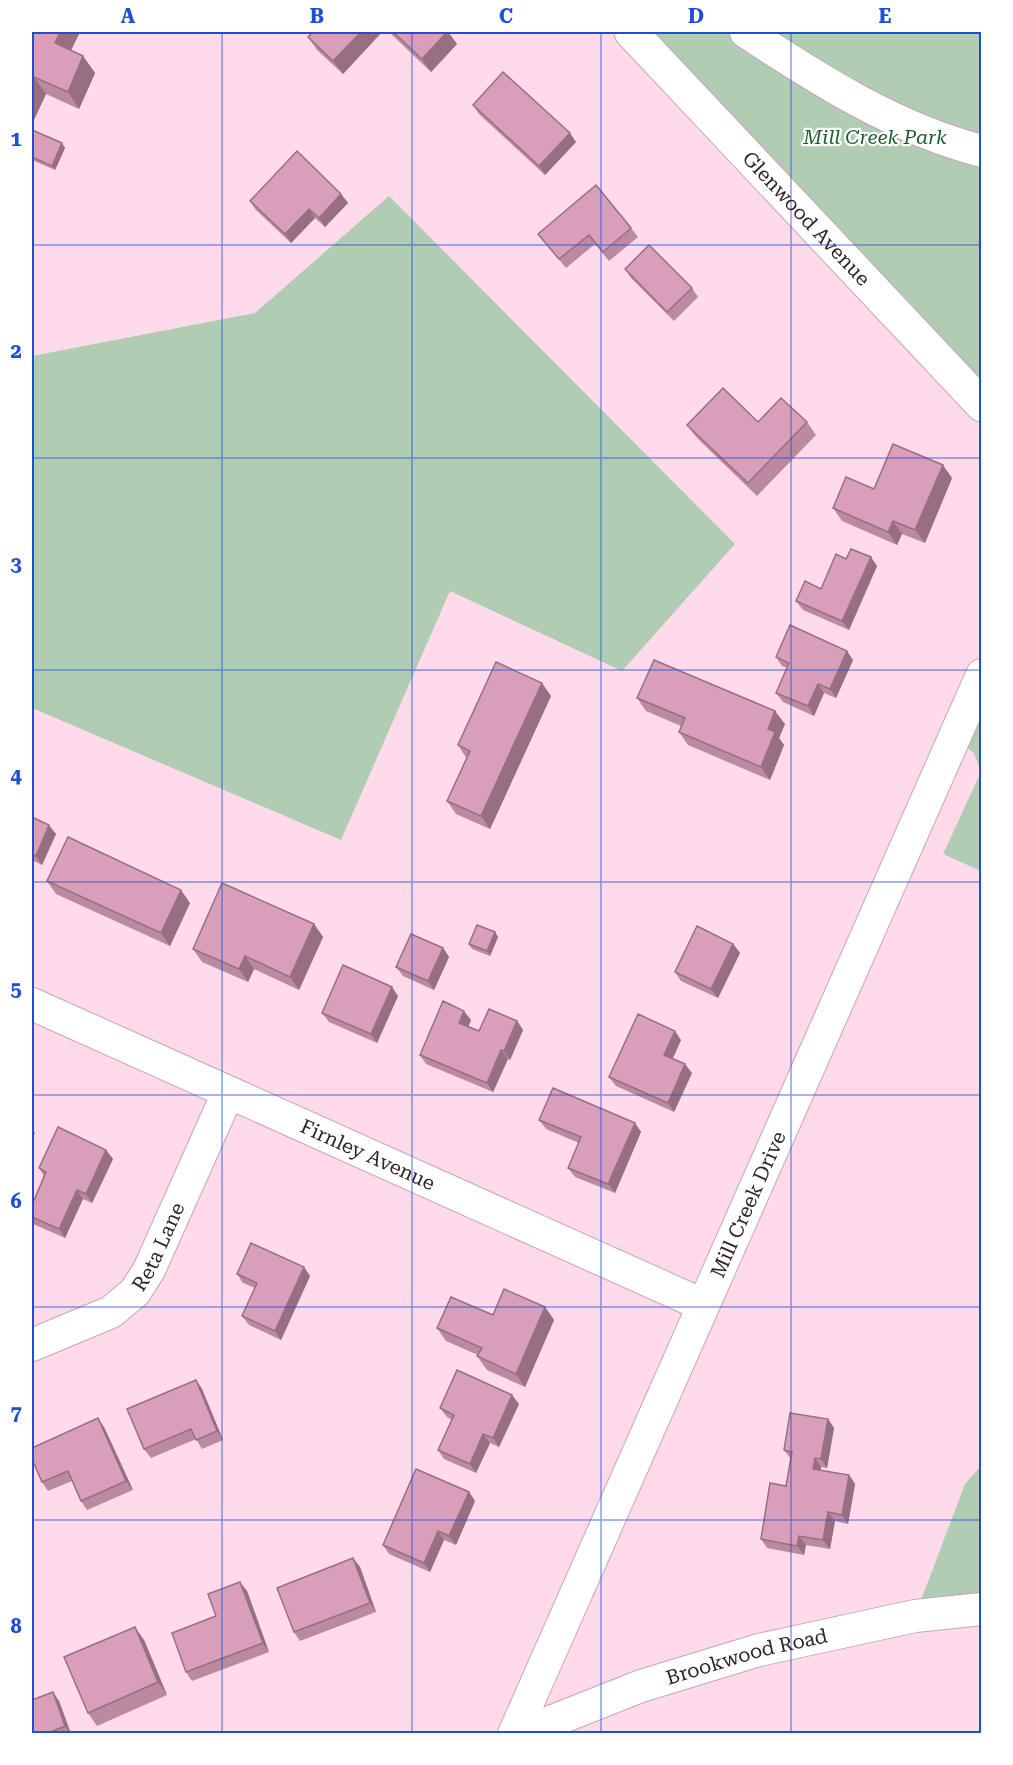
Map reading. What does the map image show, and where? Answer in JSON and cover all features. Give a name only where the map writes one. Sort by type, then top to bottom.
[{"type":"street","name":"Glenwood Avenue","points":[[631,32],[981,405]]},
{"type":"street","points":[[747,32],[867,105],[919,130],[981,151]]},
{"type":"street","name":"Mill Creek Drive","points":[[514,1734],[981,675]]},
{"type":"street","name":"Firnley Avenue","points":[[32,1004],[703,1305]]},
{"type":"street","name":"Reta Lane","points":[[32,1345],[111,1312],[135,1292],[149,1270],[228,1093]]},
{"type":"street","name":"Brookwood Road","points":[[520,1734],[641,1686],[759,1650],[915,1617],[981,1609]]},
{"type":"green space","name":"Mill Creek Park","points":[[631,32],[981,32],[981,405]]},
{"type":"green space","points":[[389,196],[735,544],[622,671],[450,591],[341,840],[32,708],[32,356],[255,313]]},
{"type":"green space","points":[[981,719],[981,772],[974,753],[967,748]]},
{"type":"green space","points":[[981,772],[981,871],[943,854]]},
{"type":"green space","points":[[981,1466],[981,1609],[915,1616],[965,1484]]},
{"type":"building","points":[[32,32],[60,32],[55,43],[83,56],[68,92],[34,77],[32,83]]},
{"type":"building","points":[[313,32],[361,32],[333,61],[308,37]]},
{"type":"building","points":[[393,32],[447,32],[422,59]]},
{"type":"building","points":[[503,72],[570,133],[539,166],[473,105]]},
{"type":"building","points":[[32,130],[62,143],[52,166],[32,157]]},
{"type":"building","points":[[297,151],[341,194],[319,218],[309,209],[285,234],[250,201]]},
{"type":"building","points":[[596,185],[631,228],[603,252],[589,235],[559,259],[538,234]]},
{"type":"building","points":[[649,245],[692,288],[667,312],[625,269]]},
{"type":"building","points":[[723,388],[758,422],[781,398],[807,422],[748,483],[687,425]]},
{"type":"building","points":[[893,444],[943,465],[915,530],[893,521],[888,532],[833,508],[846,477],[874,489]]},
{"type":"building","points":[[851,549],[871,557],[842,621],[796,601],[805,581],[821,589],[836,554],[846,559]]},
{"type":"building","points":[[790,625],[847,651],[830,689],[818,684],[808,706],[776,693],[789,663],[776,657]]},
{"type":"building","points":[[654,660],[775,711],[768,729],[775,732],[761,767],[679,732],[685,718],[637,698]]},
{"type":"building","points":[[496,662],[542,683],[481,816],[447,801],[470,751],[458,745]]},
{"type":"building","points":[[32,817],[49,825],[36,856],[32,854]]},
{"type":"building","points":[[68,837],[181,890],[161,933],[47,881]]},
{"type":"building","points":[[222,883],[314,924],[290,977],[245,956],[239,969],[193,949]]},
{"type":"building","points":[[477,925],[495,932],[487,951],[469,944]]},
{"type":"building","points":[[697,926],[733,944],[711,989],[675,972]]},
{"type":"building","points":[[411,934],[443,948],[428,981],[396,967]]},
{"type":"building","points":[[343,965],[392,987],[371,1034],[322,1013]]},
{"type":"building","points":[[443,1001],[464,1011],[459,1023],[479,1031],[489,1009],[517,1021],[487,1083],[420,1055]]},
{"type":"building","points":[[638,1014],[675,1031],[664,1055],[685,1064],[668,1103],[609,1077]]},
{"type":"building","points":[[553,1088],[635,1123],[608,1184],[568,1168],[581,1137],[539,1120]]},
{"type":"building","points":[[58,1127],[106,1150],[86,1194],[77,1190],[59,1229],[32,1217],[32,1205],[46,1172],[39,1168]]},
{"type":"building","points":[[251,1243],[304,1267],[275,1331],[242,1316],[257,1283],[237,1274]]},
{"type":"building","points":[[504,1289],[545,1307],[516,1374],[477,1356],[482,1348],[437,1328],[451,1297],[493,1315]]},
{"type":"building","points":[[457,1370],[512,1395],[493,1438],[483,1434],[470,1464],[438,1450],[454,1415],[440,1408]]},
{"type":"building","points":[[196,1380],[217,1431],[196,1440],[191,1429],[144,1449],[127,1409]]},
{"type":"building","points":[[790,1413],[828,1419],[821,1459],[815,1458],[813,1469],[849,1475],[842,1515],[828,1512],[823,1540],[799,1536],[797,1546],[761,1539],[770,1483],[786,1486],[792,1452],[784,1450]]},
{"type":"building","points":[[98,1418],[126,1481],[81,1501],[68,1471],[42,1482],[32,1459],[32,1448]]},
{"type":"building","points":[[416,1469],[469,1492],[449,1536],[438,1531],[424,1563],[383,1545]]},
{"type":"building","points":[[353,1558],[370,1603],[294,1632],[277,1588]]},
{"type":"building","points":[[240,1582],[263,1643],[186,1672],[172,1633],[216,1616],[208,1594]]},
{"type":"building","points":[[135,1627],[158,1682],[88,1713],[64,1657]]},
{"type":"building","points":[[53,1692],[65,1726],[46,1734],[32,1734],[32,1700]]}]
